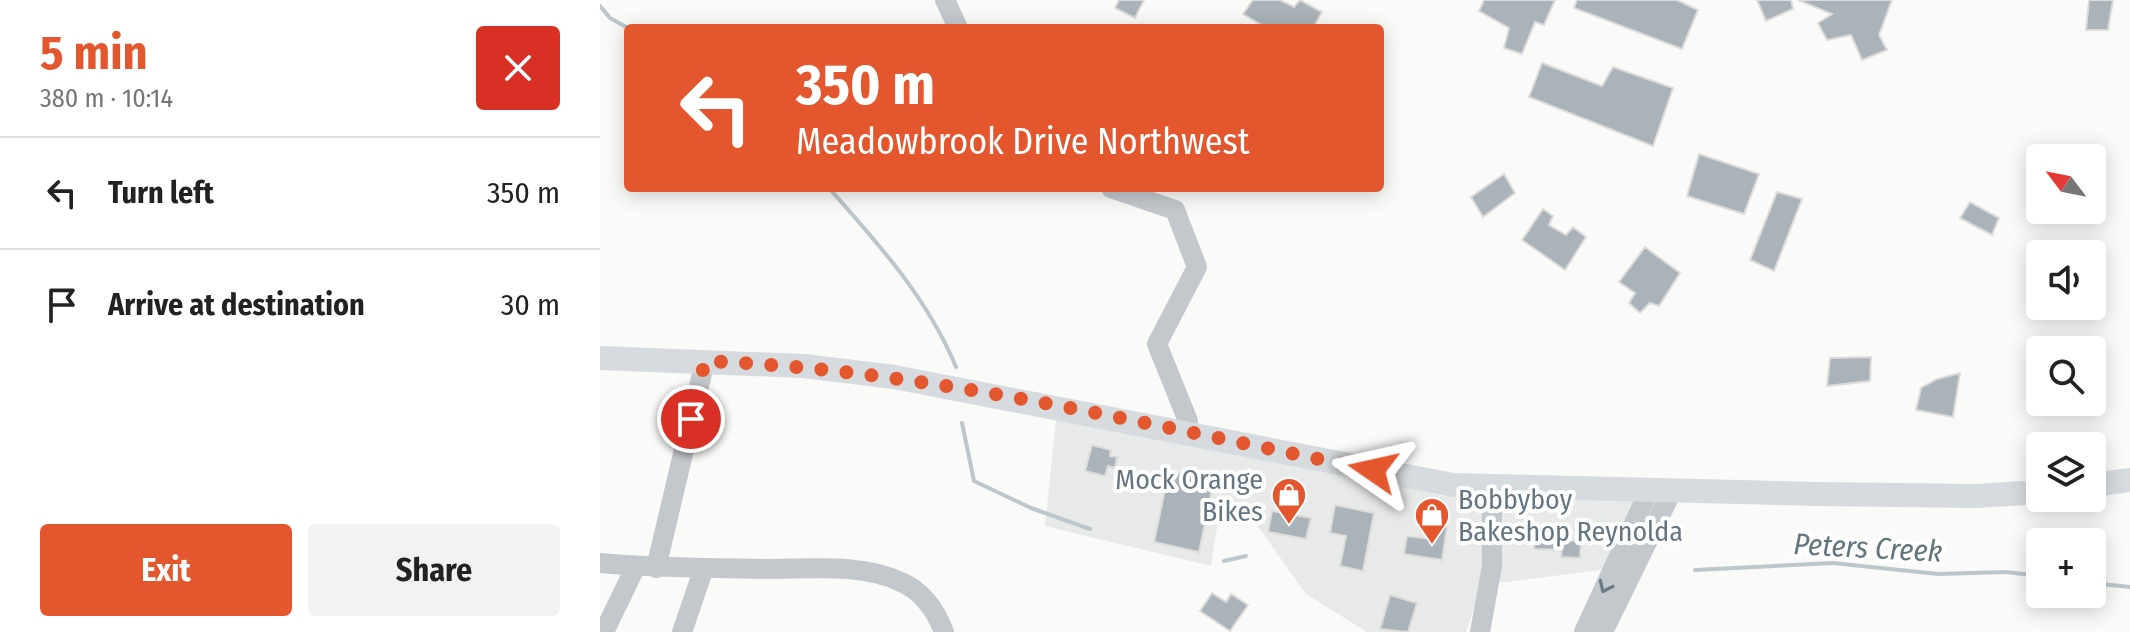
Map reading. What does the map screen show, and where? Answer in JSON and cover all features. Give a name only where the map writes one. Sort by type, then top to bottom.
[{"type":"main road","points":[[600,358],[804,366],[894,377],[1442,483],[1492,488],[1976,496],[2026,493]]},
{"type":"main road","points":[[2106,483],[2130,480]]},
{"type":"street","points":[[945,0],[956,24]]},
{"type":"street","points":[[1123,192],[1175,210],[1197,267],[1157,344],[1188,421],[1186,433]]},
{"type":"street","points":[[604,632],[646,567],[705,361]]},
{"type":"street","points":[[1480,632],[1492,566],[1492,488]]},
{"type":"street","points":[[1584,632],[1660,491]]},
{"type":"street","points":[[1603,632],[1660,491]]},
{"type":"street","points":[[600,563],[646,567],[819,569],[884,576],[900,581],[924,599],[944,632]]},
{"type":"street","points":[[682,632],[704,568]]},
{"type":"shaded area","points":[[1057,410],[1443,496],[1646,501],[1638,533],[1601,570],[1507,582],[1483,581],[1466,632],[1367,632],[1306,594],[1254,521],[1220,508],[1211,566],[1045,526]]},
{"type":"building","points":[[1119,0],[1144,0],[1135,18],[1115,8]]},
{"type":"building","points":[[1253,0],[1280,0],[1294,7],[1300,0],[1322,12],[1315,24],[1260,24],[1243,14]]},
{"type":"building","points":[[1484,0],[1555,0],[1544,25],[1535,22],[1522,54],[1504,48],[1509,28],[1479,11]]},
{"type":"building","points":[[1577,0],[1677,0],[1698,10],[1682,49],[1574,8]]},
{"type":"building","points":[[1757,0],[1791,0],[1793,9],[1766,21]]},
{"type":"building","points":[[1798,0],[1892,0],[1879,35],[1887,50],[1862,60],[1851,35],[1827,40],[1818,23],[1832,14]]},
{"type":"building","points":[[2089,0],[2113,0],[2108,30],[2086,30]]},
{"type":"building","points":[[1542,63],[1602,86],[1613,67],[1673,88],[1653,146],[1529,97]]},
{"type":"building","points":[[1699,154],[1759,174],[1744,214],[1687,196]]},
{"type":"building","points":[[1504,174],[1515,193],[1483,217],[1471,197]]},
{"type":"building","points":[[1777,192],[1802,199],[1774,271],[1750,260]]},
{"type":"building","points":[[1970,202],[1999,218],[1992,235],[1960,218]]},
{"type":"building","points":[[1543,209],[1553,216],[1549,225],[1566,235],[1573,227],[1586,237],[1565,270],[1522,240]]},
{"type":"building","points":[[1645,247],[1680,273],[1659,306],[1650,303],[1640,313],[1629,303],[1635,293],[1619,282]]},
{"type":"building","points":[[1871,357],[1870,381],[1827,386],[1830,358]]},
{"type":"building","points":[[1960,373],[1953,417],[1916,410],[1921,388],[1937,379]]},
{"type":"building","points":[[1092,445],[1111,450],[1110,456],[1117,457],[1115,468],[1108,466],[1105,476],[1085,471]]},
{"type":"building","points":[[1169,471],[1214,480],[1199,552],[1154,542]]},
{"type":"building","points":[[1335,505],[1374,513],[1363,571],[1340,566],[1346,536],[1330,533]]},
{"type":"building","points":[[1272,511],[1311,518],[1306,539],[1268,532]]},
{"type":"building","points":[[1432,524],[1447,527],[1442,560],[1404,554],[1407,536],[1430,539]]},
{"type":"building","points":[[1535,532],[1558,534],[1558,540],[1581,541],[1580,558],[1561,557],[1562,550],[1534,549]]},
{"type":"building","points":[[1212,593],[1226,602],[1231,594],[1248,605],[1230,631],[1200,611]]},
{"type":"building","points":[[1390,595],[1417,603],[1408,632],[1380,629]]},
{"type":"waterway","name":"Peters Creek","points":[[600,6],[610,18],[624,26]]},
{"type":"waterway","name":"Peters Creek","points":[[832,192],[916,295],[945,342],[956,367]]},
{"type":"waterway","name":"Peters Creek","points":[[962,423],[974,481],[1031,508],[1090,529]]},
{"type":"waterway","name":"Peters Creek","points":[[1224,561],[1246,556]]},
{"type":"waterway","name":"Peters Creek","points":[[1695,570],[1833,563],[1938,574],[2026,574]]},
{"type":"waterway","name":"Peters Creek","points":[[2106,584],[2130,587]]},
{"type":"place","name":"Mock Orange Bikes","points":[[1289,526]]},
{"type":"place","name":"Bobbyboy Bakeshop Reynolda","points":[[1432,546]]},
{"type":"route","points":[[691,419],[705,361],[804,366],[963,388],[1373,470]]}]
